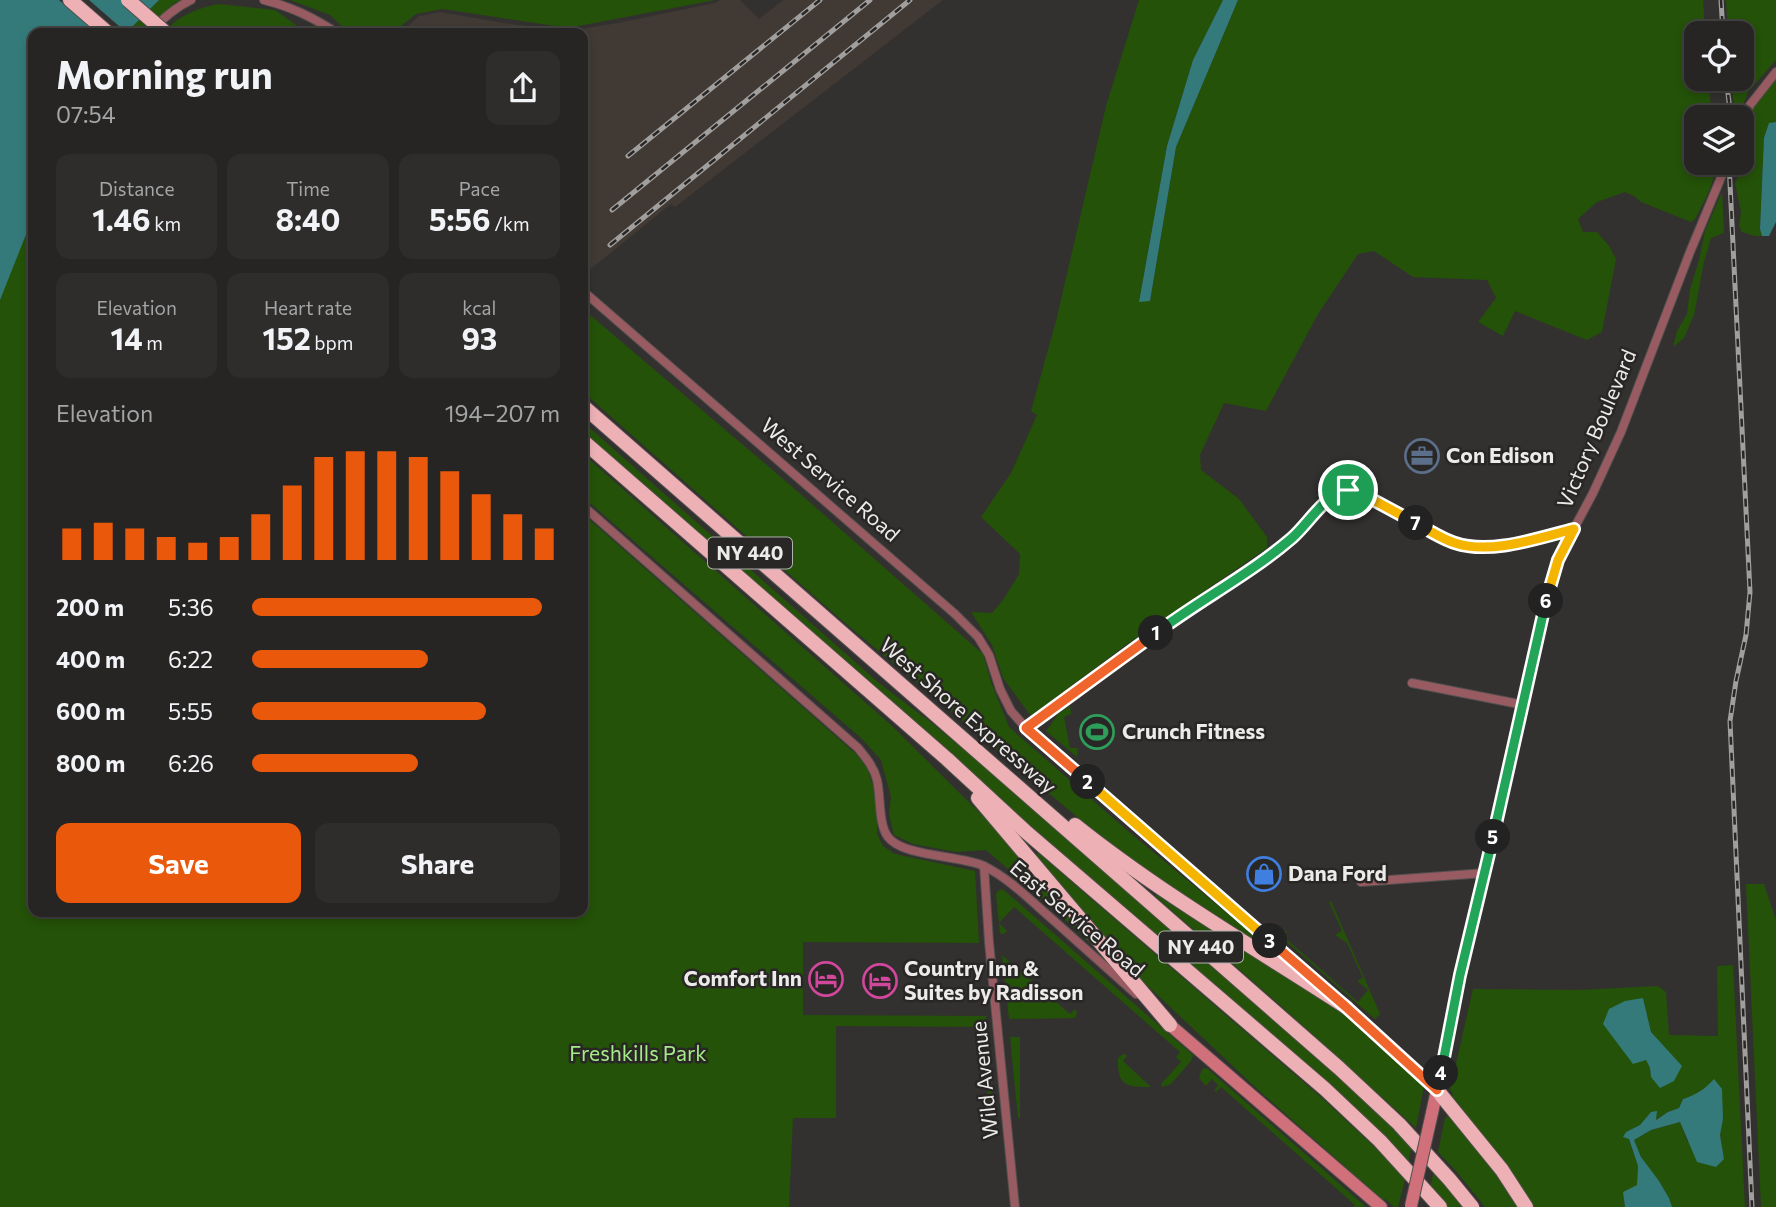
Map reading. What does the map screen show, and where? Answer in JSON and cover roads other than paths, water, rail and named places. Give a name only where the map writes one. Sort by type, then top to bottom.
[{"type":"highway","points":[[71,0],[102,28]]},
{"type":"highway","points":[[128,0],[160,28]]},
{"type":"highway","name":"West Shore Expressway","points":[[588,410],[1339,1068],[1399,1124],[1472,1207]]},
{"type":"highway","name":"NY 440","points":[[588,444],[947,759],[1025,831],[1325,1089],[1380,1141],[1440,1207]]},
{"type":"highway","points":[[918,700],[1146,878],[1346,1007]]},
{"type":"highway","points":[[947,759],[966,786],[1170,1024]]},
{"type":"highway","points":[[1437,1090],[1486,1149],[1526,1207]]},
{"type":"main road","name":"West Service Road","points":[[1346,1007],[1437,1090]]},
{"type":"main road","name":"East Service Road","points":[[1170,1024],[1381,1207]]},
{"type":"main road","name":"Victory Boulevard","points":[[1411,1206],[1437,1090]]},
{"type":"street","points":[[154,28],[177,6],[191,0]]},
{"type":"street","points":[[264,0],[286,5],[329,28]]},
{"type":"street","points":[[1751,105],[1776,72]]},
{"type":"street","name":"Victory Boulevard","points":[[1437,1090],[1460,975],[1550,584],[1558,560],[1621,432],[1722,175]]},
{"type":"street","name":"West Service Road","points":[[588,294],[978,637],[989,655],[1000,690],[1011,711],[1023,725],[1346,1007]]},
{"type":"street","points":[[1023,725],[1183,612],[1279,549],[1339,492],[1348,490],[1362,494],[1455,543],[1481,548],[1574,529]]},
{"type":"street","name":"East Service Road","points":[[588,510],[858,748],[869,761],[877,778],[882,822],[887,836],[895,844],[907,849],[970,861],[984,866],[1012,884],[1170,1024]]},
{"type":"street","points":[[1412,683],[1524,705]]},
{"type":"street","name":"Wild Avenue","points":[[984,866],[1015,1207]]},
{"type":"street","points":[[1360,882],[1485,873]]},
{"type":"water","points":[[0,0],[159,0],[131,28],[28,28],[28,230],[0,300]]},
{"type":"water","points":[[1223,0],[1238,0],[1176,147],[1150,301],[1139,302],[1167,146],[1193,60]]},
{"type":"water","points":[[1776,122],[1776,222],[1769,236],[1762,236],[1760,229],[1764,138],[1769,123]]},
{"type":"water","points":[[1643,998],[1651,1032],[1682,1066],[1674,1081],[1660,1088],[1651,1077],[1646,1060],[1633,1064],[1603,1024],[1609,1009],[1625,1001]]},
{"type":"water","points":[[1714,1079],[1722,1089],[1723,1119],[1720,1135],[1724,1159],[1716,1167],[1697,1162],[1680,1122],[1651,1130],[1634,1140],[1641,1157],[1659,1181],[1672,1207],[1625,1207],[1623,1192],[1637,1185],[1638,1166],[1629,1139],[1623,1137],[1626,1132],[1640,1125],[1651,1112],[1657,1111],[1656,1120],[1679,1108],[1683,1099],[1700,1091]]},
{"type":"railway","points":[[628,156],[820,0]]},
{"type":"railway","points":[[612,210],[870,0]]},
{"type":"railway","points":[[610,245],[910,0]]},
{"type":"railway","points":[[1721,0],[1722,21]]},
{"type":"railway","points":[[1728,91],[1729,105]]},
{"type":"railway","points":[[1730,175],[1750,592],[1746,635],[1730,721],[1752,1207]]},
{"type":"place","name":"Con Edison","points":[[1422,456]]},
{"type":"place","name":"Crunch Fitness","points":[[1097,732]]},
{"type":"place","name":"Dana Ford","points":[[1264,874]]},
{"type":"place","name":"Comfort Inn","points":[[826,979]]},
{"type":"place","name":"Country Inn & Suites by Radisson","points":[[880,981]]},
{"type":"park label","name":"Freshkills Park","points":[[638,1054]]}]
